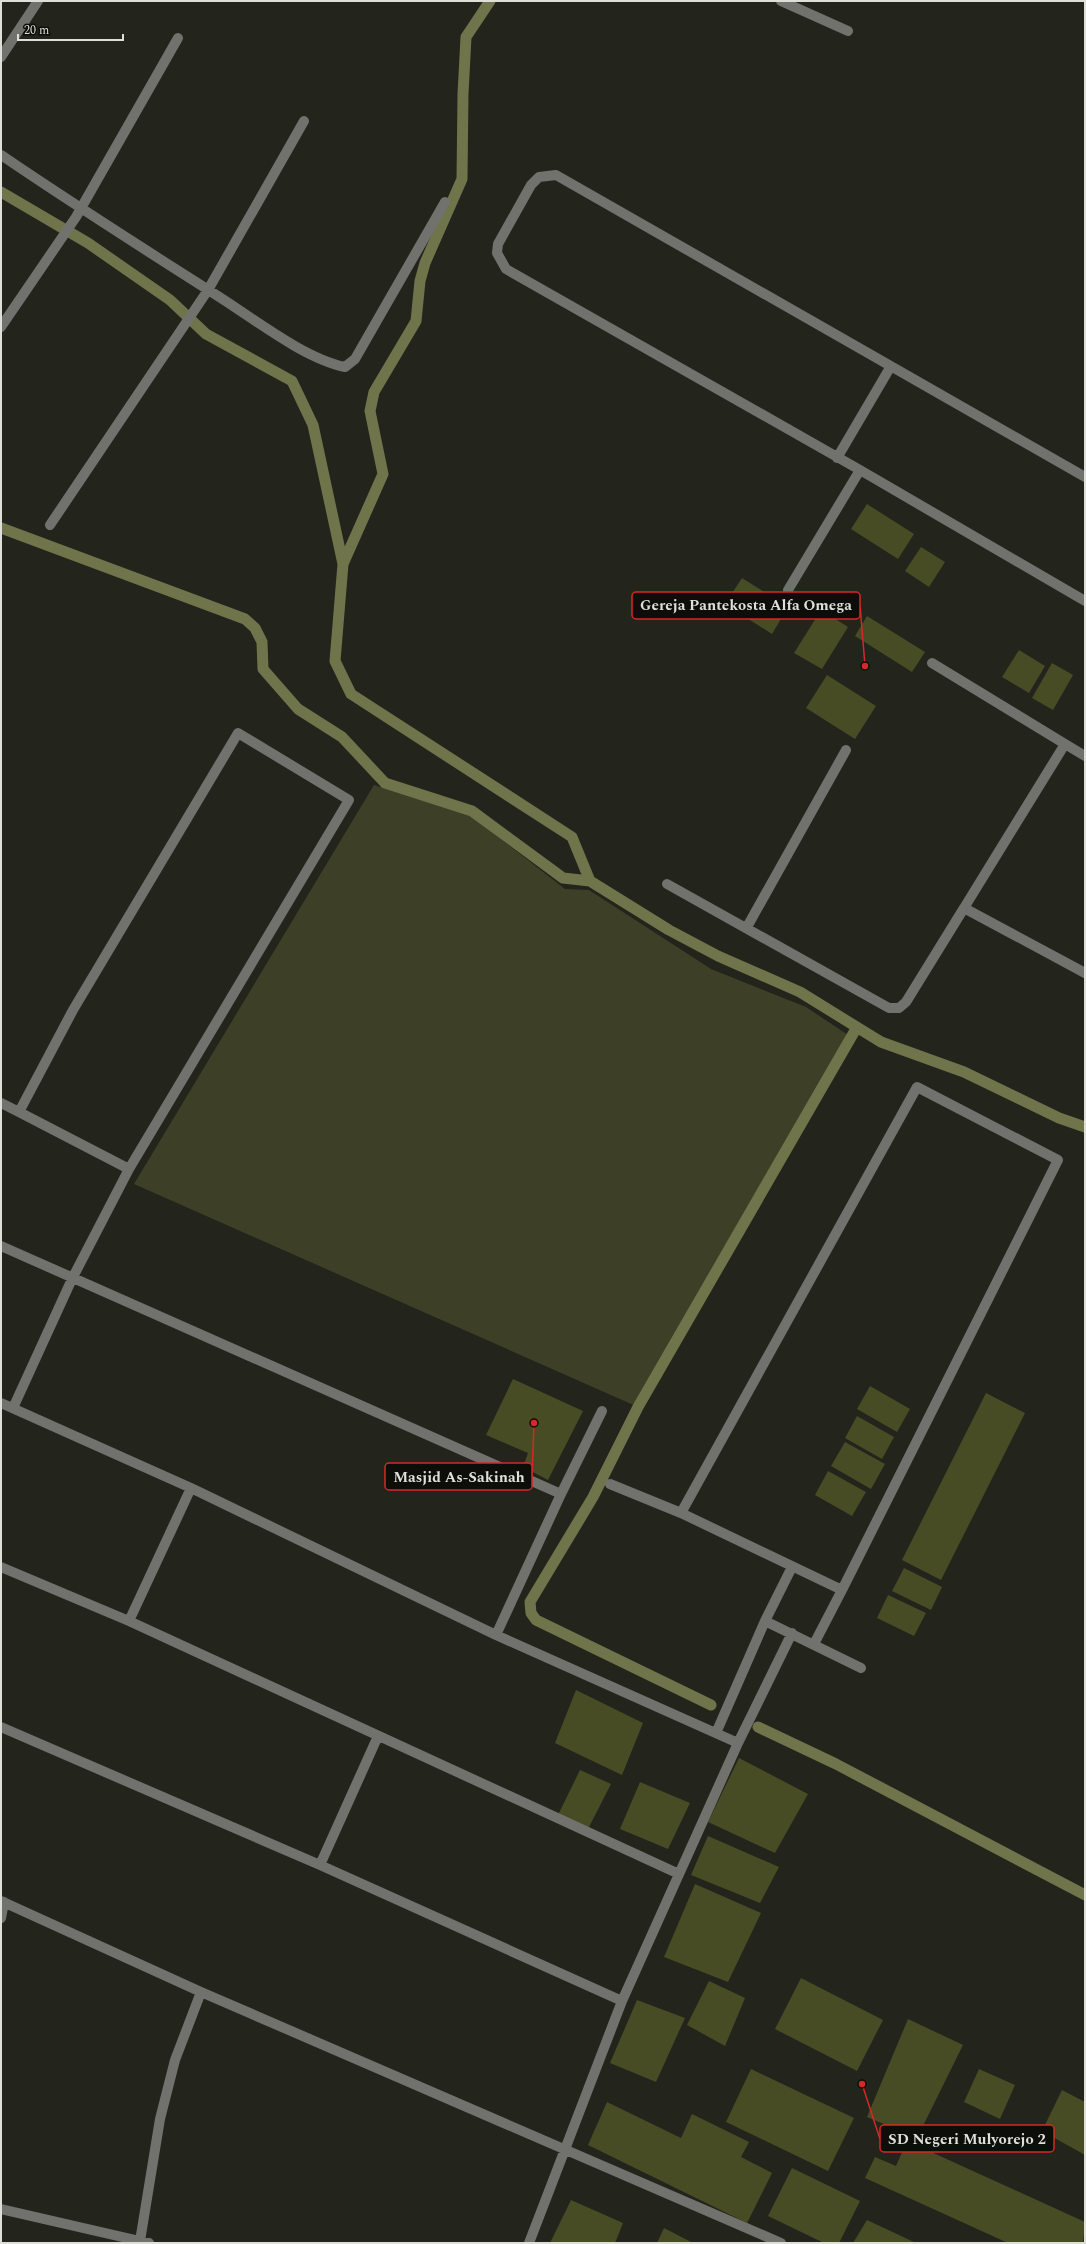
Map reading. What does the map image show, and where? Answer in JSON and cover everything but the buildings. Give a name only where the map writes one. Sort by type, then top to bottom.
[{"type":"street","points":[[1,57],[38,1]]},
{"type":"street","points":[[781,1],[848,30]]},
{"type":"street","points":[[1,327],[78,213],[178,38]]},
{"type":"street","points":[[50,525],[178,331],[208,290],[304,121]]},
{"type":"street","points":[[1,155],[78,213],[329,364],[345,367],[354,359],[445,202]]},
{"type":"street","points":[[1085,477],[556,175],[539,177],[531,185],[498,244],[497,254],[506,269],[860,470],[1085,601]]},
{"type":"street","points":[[837,458],[891,366]]},
{"type":"street","points":[[788,590],[860,470]]},
{"type":"street","points":[[932,663],[1085,756]]},
{"type":"street","points":[[13,1408],[72,1279],[130,1169],[349,800],[238,733],[73,1010],[20,1112]]},
{"type":"street","points":[[667,884],[747,927],[889,1008],[899,1008],[906,1002],[1065,744]]},
{"type":"street","points":[[747,927],[846,750]]},
{"type":"street","points":[[964,908],[1085,973]]},
{"type":"street","points":[[681,1513],[917,1087],[1058,1160],[814,1644]]},
{"type":"street","points":[[1,1103],[130,1169]]},
{"type":"street","points":[[1,1246],[72,1279],[561,1494]]},
{"type":"street","points":[[1,1403],[191,1488],[496,1635],[738,1743]]},
{"type":"street","points":[[496,1635],[561,1494],[602,1411]]},
{"type":"street","points":[[610,1484],[681,1513],[842,1590]]},
{"type":"street","points":[[129,1621],[191,1488]]},
{"type":"street","points":[[1,1567],[129,1621],[679,1874]]},
{"type":"street","points":[[716,1733],[765,1622],[792,1567]]},
{"type":"street","points":[[765,1622],[792,1633],[861,1668]]},
{"type":"street","points":[[528,2243],[622,2001],[738,1743],[792,1633]]},
{"type":"street","points":[[1,1727],[320,1865],[622,2001]]},
{"type":"street","points":[[320,1865],[378,1736]]},
{"type":"street","points":[[1,1918],[2,1901],[200,1992],[781,2243]]},
{"type":"street","points":[[1,2209],[144,2242],[160,2119],[175,2060],[200,1992]]},
{"type":"green space","points":[[374,785],[470,815],[565,889],[589,890],[711,969],[806,1007],[851,1037],[638,1407],[134,1184]]},
{"type":"waterway","points":[[490,1],[466,37],[463,94],[462,179],[425,263],[420,281],[416,321],[374,392],[370,411],[383,474],[343,564],[335,661],[351,694],[572,837],[590,881]]},
{"type":"waterway","points":[[1,192],[88,243],[170,300],[206,334],[292,381],[313,425],[343,564]]},
{"type":"waterway","points":[[1,528],[245,619],[255,628],[262,642],[263,669],[298,709],[342,737],[385,783],[472,811],[563,878],[590,881],[669,930],[718,956],[800,992],[881,1042],[964,1072],[1059,1118],[1085,1127]]},
{"type":"waterway","points":[[711,1705],[536,1620],[531,1613],[530,1602],[593,1497],[638,1407],[857,1027]]},
{"type":"waterway","points":[[758,1727],[836,1764],[1085,1895]]},
{"type":"place","name":"Gereja Pantekosta Alfa Omega","points":[[865,666]]},
{"type":"place","name":"Masjid As-Sakinah","points":[[534,1423]]},
{"type":"place","name":"SD Negeri Mulyorejo 2","points":[[862,2084]]}]
